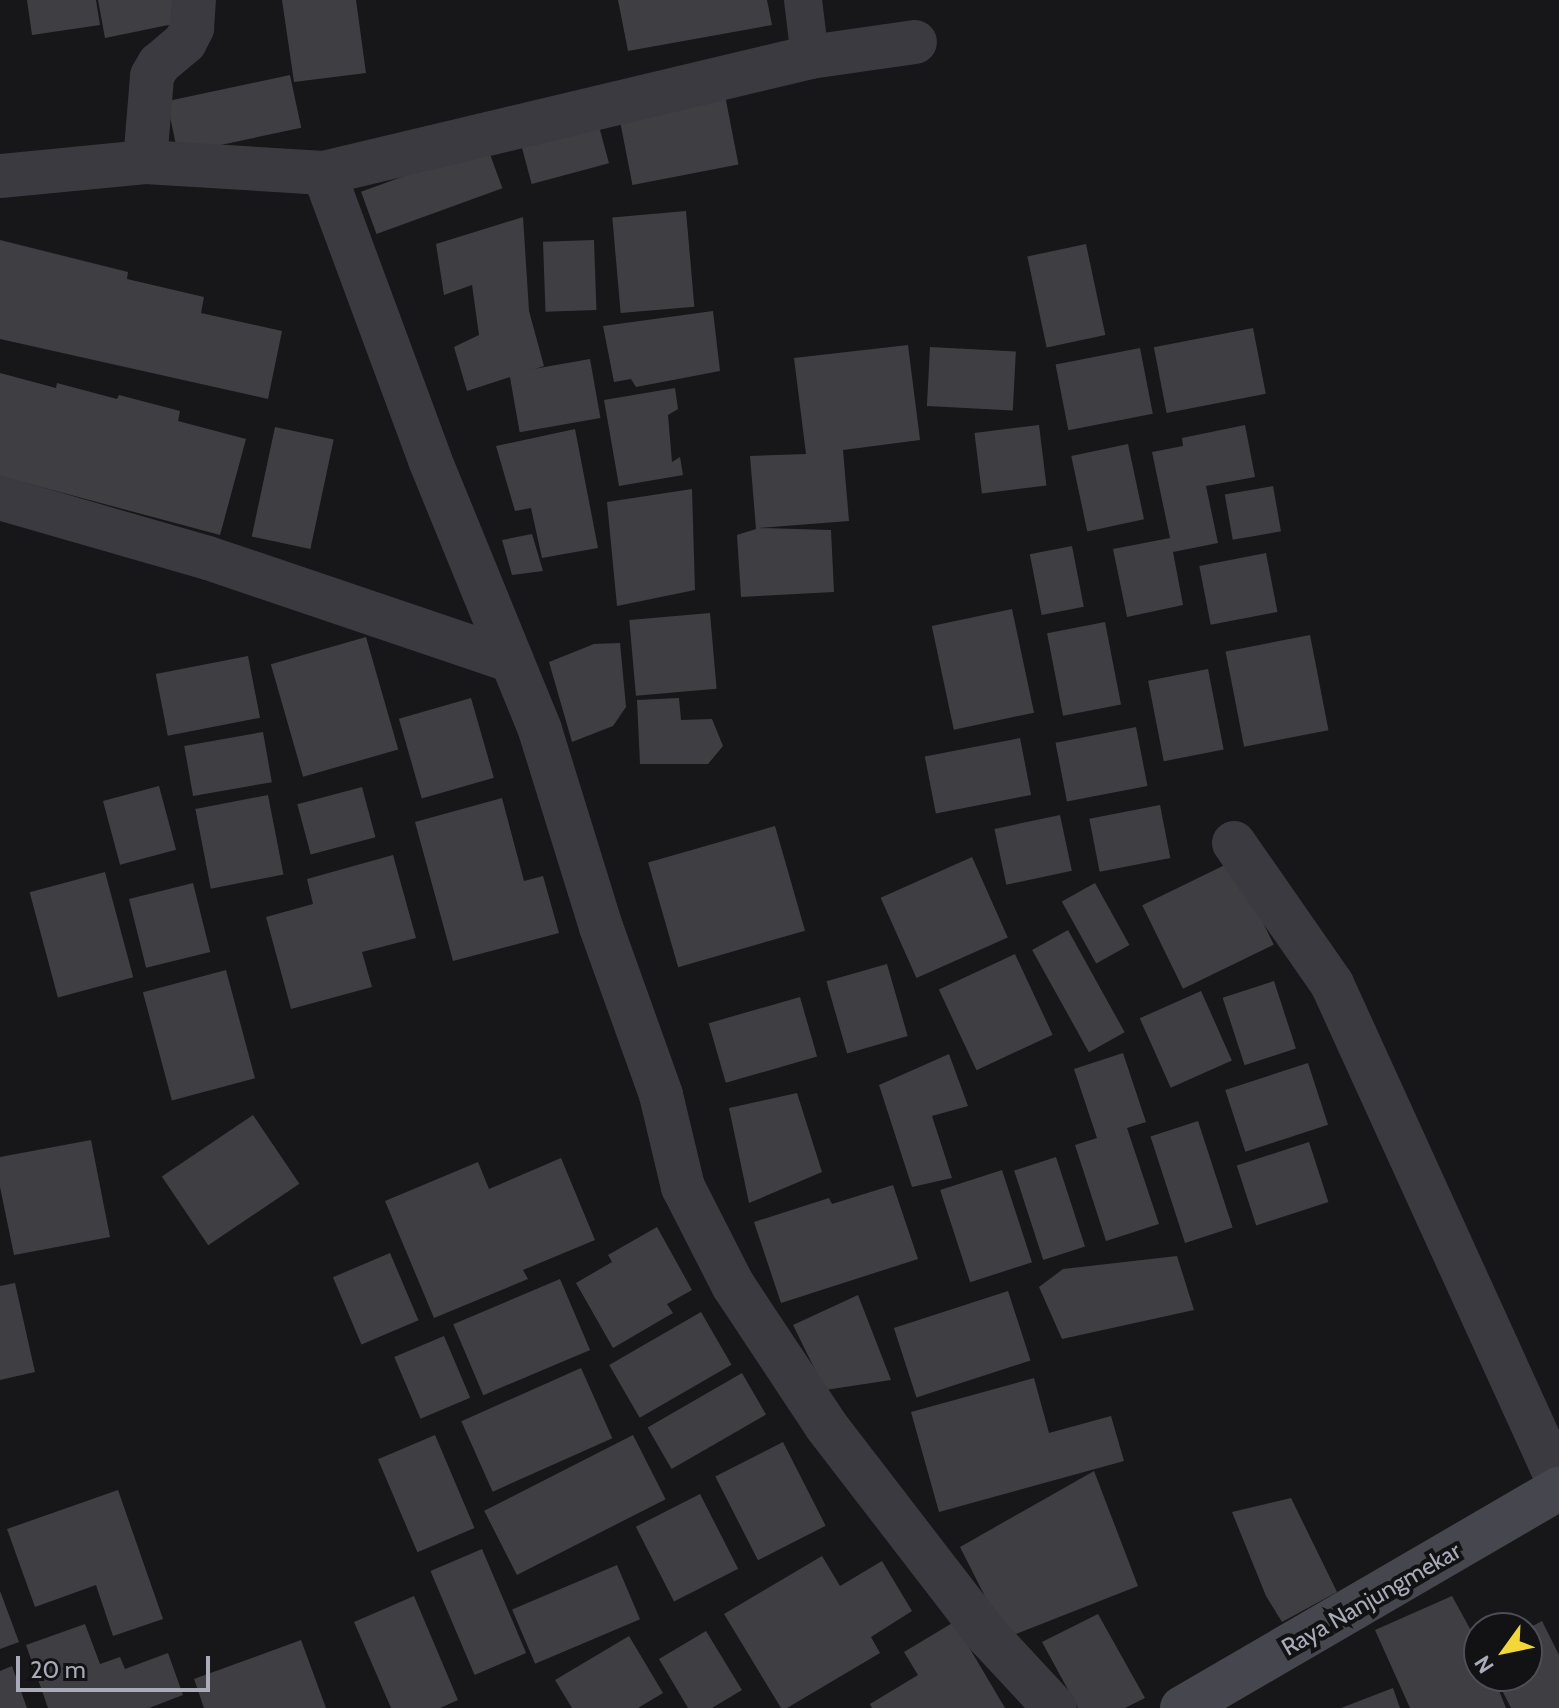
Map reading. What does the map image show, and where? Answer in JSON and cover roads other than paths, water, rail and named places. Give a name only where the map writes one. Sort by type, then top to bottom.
[{"type":"main road","name":"Raya Nanjungmekar","points":[[1182,1708],[1559,1486]]},
{"type":"street","points":[[145,162],[152,76],[159,64],[185,42],[192,28],[194,0]]},
{"type":"street","points":[[0,178],[145,162],[324,173],[810,57],[915,42]]},
{"type":"street","points":[[324,173],[430,460],[540,730],[601,927],[661,1095],[683,1187],[733,1285],[837,1439],[988,1636],[1055,1708]]},
{"type":"street","points":[[0,498],[208,558],[512,661]]},
{"type":"street","points":[[1234,843],[1332,984],[1559,1486]]},
{"type":"lane","points":[[803,0],[810,57]]}]
